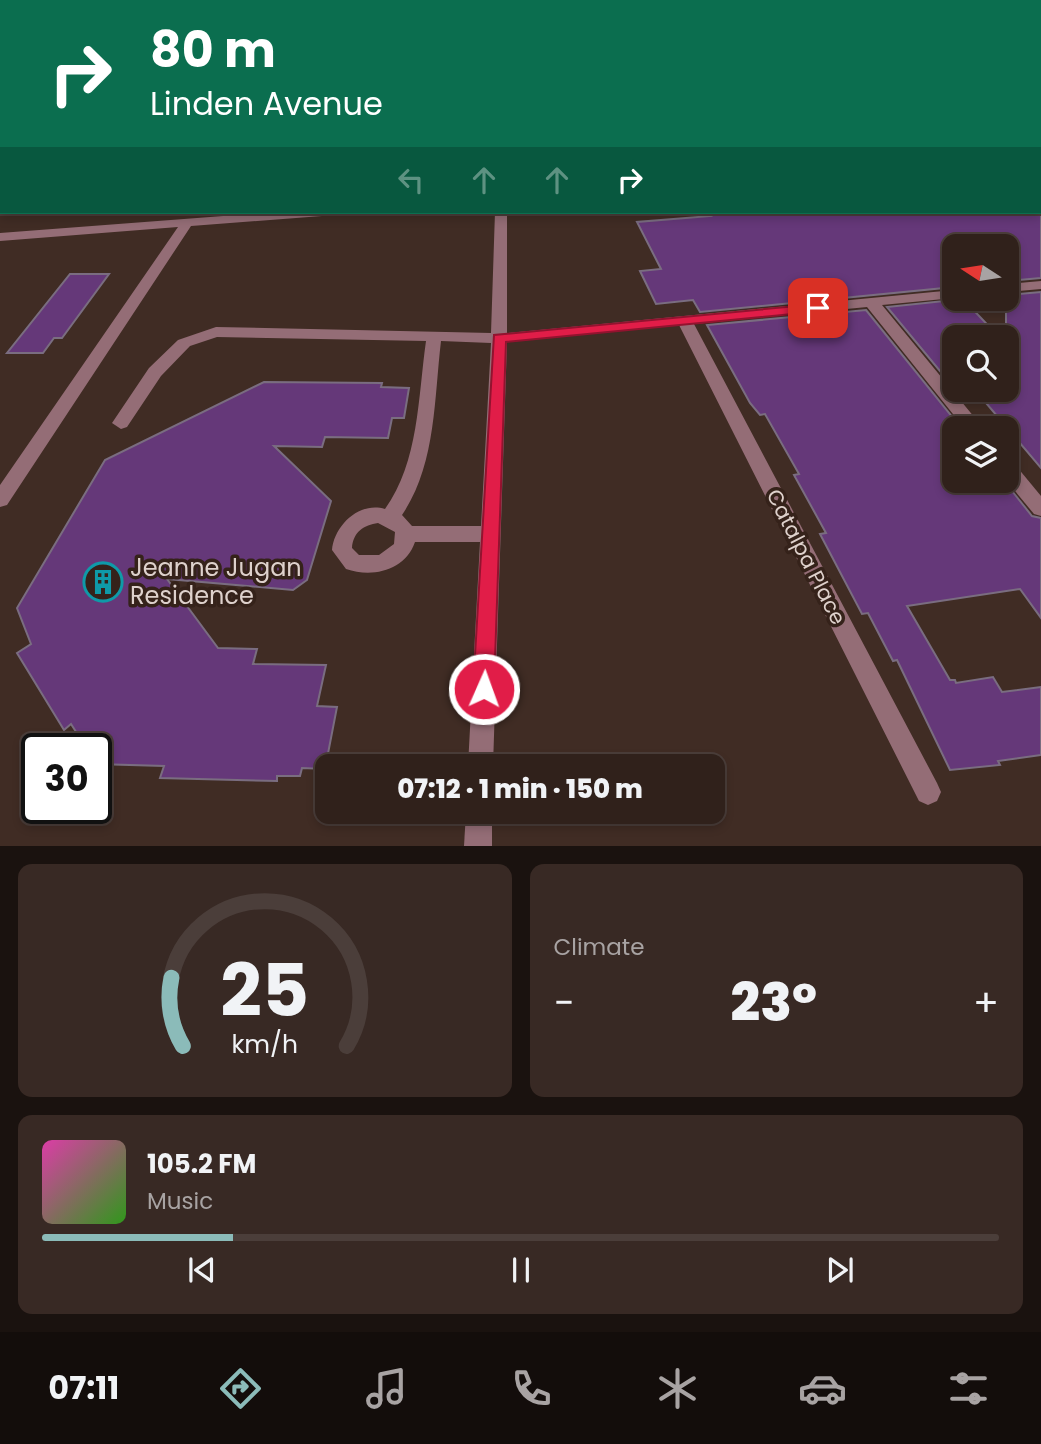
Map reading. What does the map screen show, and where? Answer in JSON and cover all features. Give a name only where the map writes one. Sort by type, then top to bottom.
[{"type":"street","points":[[0,237],[298,214]]},
{"type":"street","points":[[481,754],[499,338],[501,214]]},
{"type":"street","points":[[0,500],[187,223]]},
{"type":"street","points":[[1019,287],[1041,285]]},
{"type":"street","points":[[121,423],[155,372],[184,343],[216,332],[435,339],[499,338],[942,295]]},
{"type":"street","points":[[871,302],[964,416]]},
{"type":"street","name":"Catalpa Place","points":[[685,321],[928,792]]},
{"type":"street","points":[[390,517],[407,493],[417,467],[435,339]]},
{"type":"street","points":[[1019,483],[1041,509]]},
{"type":"street","points":[[369,517],[390,517],[397,521],[406,534],[402,551],[386,563],[364,566],[346,558],[341,542],[350,526],[369,517]]},
{"type":"street","points":[[406,534],[489,534]]},
{"type":"street","points":[[478,845],[479,824]]},
{"type":"building","points":[[710,214],[1041,214],[1041,278],[1019,280],[1019,234],[942,234],[942,288],[700,312],[693,300],[656,304],[640,271],[661,269],[637,222],[711,216]]},
{"type":"building","points":[[70,274],[109,274],[62,338],[54,338],[43,353],[7,353]]},
{"type":"building","points":[[1041,292],[1041,468],[1019,442],[1019,416],[997,416],[985,402],[1019,402],[1019,325],[1006,325],[1006,312],[1019,311],[1019,294]]},
{"type":"building","points":[[942,301],[942,312],[975,312],[988,325],[942,325],[942,373],[887,307]]},
{"type":"building","points":[[866,310],[952,416],[942,416],[942,493],[1014,493],[1032,516],[1041,518],[1041,618],[1020,589],[907,606],[950,680],[955,680],[956,683],[993,677],[1002,692],[1041,687],[1041,755],[998,761],[1000,765],[950,770],[897,660],[893,661],[868,613],[862,614],[820,534],[826,533],[794,475],[799,474],[765,414],[760,415],[750,403],[707,325]]},
{"type":"building","name":"Jeanne Jugan Residence","points":[[264,382],[382,383],[381,387],[409,388],[404,418],[392,418],[388,438],[325,437],[322,447],[274,446],[331,501],[307,580],[293,590],[167,579],[218,648],[257,649],[253,664],[326,665],[317,706],[337,707],[328,754],[315,754],[315,769],[302,768],[300,776],[277,776],[277,781],[160,778],[164,766],[112,764],[112,733],[77,733],[71,724],[64,730],[17,653],[31,644],[17,608],[105,460]]},
{"type":"place","name":"Jeanne Jugan Residence","points":[[103,582]]},
{"type":"route","points":[[484,689],[499,338],[818,308]]}]
